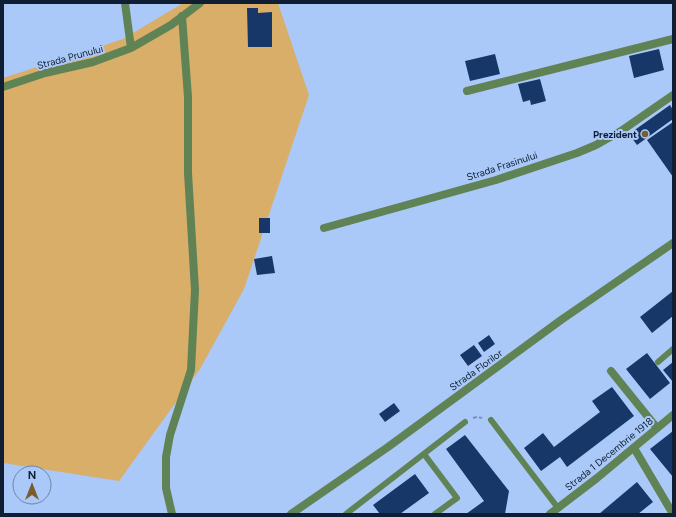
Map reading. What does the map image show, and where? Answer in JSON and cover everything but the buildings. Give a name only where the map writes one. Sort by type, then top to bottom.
[{"type":"street","points":[[125,3],[131,48]]},
{"type":"street","name":"Strada Prunului","points":[[3,87],[45,73],[94,62],[131,48],[171,25],[200,3]]},
{"type":"street","points":[[172,514],[166,488],[166,457],[170,435],[191,370],[195,290],[188,172],[188,97],[182,16]]},
{"type":"street","points":[[467,91],[673,39]]},
{"type":"street","name":"Strada Frasinului","points":[[324,228],[496,180],[577,153],[596,145],[621,131],[673,95]]},
{"type":"street","name":"Strada Florilor","points":[[291,514],[394,442],[561,320],[673,243]]},
{"type":"street","points":[[611,371],[657,428]]},
{"type":"street","name":"Strada 1 Decembrie 1918","points":[[550,514],[597,478],[673,415]]},
{"type":"street","points":[[634,448],[673,513]]},
{"type":"lane","points":[[658,362],[673,349]]},
{"type":"lane","points":[[491,420],[558,508]]},
{"type":"lane","points":[[346,514],[465,422]]},
{"type":"lane","points":[[424,454],[457,498],[435,514]]},
{"type":"path","points":[[465,422],[477,416],[491,420]]},
{"type":"shaded area","points":[[183,3],[278,3],[309,95],[244,289],[200,369],[119,481],[52,471],[52,465],[16,465],[3,463],[3,78],[123,39]]},
{"type":"place","name":"Prezident","points":[[645,134]]}]
